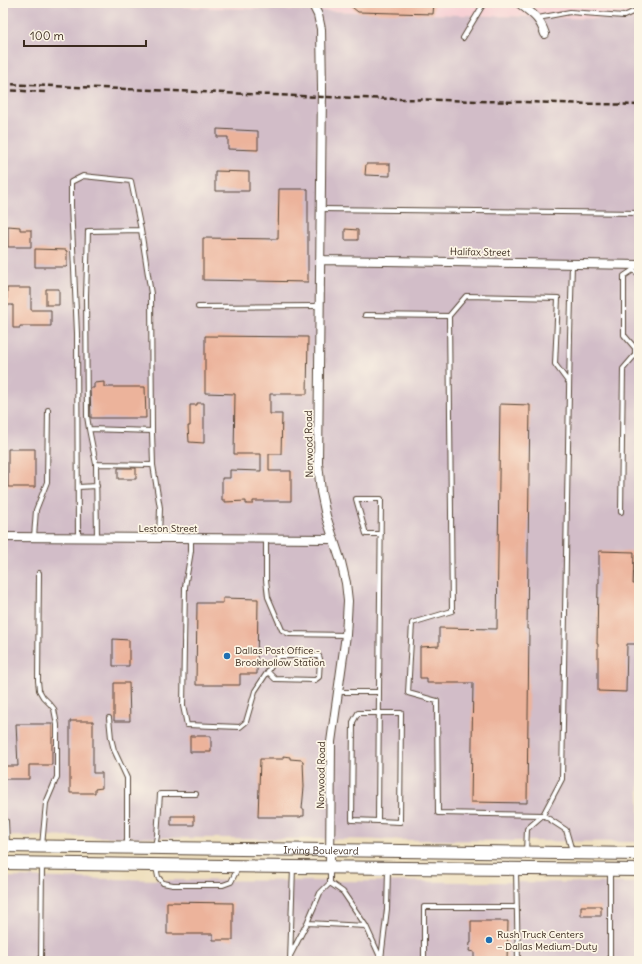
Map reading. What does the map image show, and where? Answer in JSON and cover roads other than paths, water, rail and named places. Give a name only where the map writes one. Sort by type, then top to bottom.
[{"type":"main road","name":"Irving Boulevard","points":[[5,846],[639,854]]},
{"type":"main road","points":[[42,846],[42,863]]},
{"type":"main road","points":[[127,848],[127,864]]},
{"type":"main road","points":[[154,848],[155,865]]},
{"type":"main road","points":[[521,869],[526,853]]},
{"type":"main road","points":[[610,854],[610,870]]},
{"type":"main road","name":"Irving Boulevard","points":[[3,863],[639,870]]},
{"type":"street","name":"Norwood Road","points":[[312,3],[318,14],[322,29],[318,463],[321,492],[326,516],[341,562],[346,582],[348,601],[346,635],[331,742],[330,867]]},
{"type":"street","points":[[519,3],[538,18],[545,34]]},
{"type":"street","name":"Halifax Street","points":[[320,260],[572,264],[635,267]]},
{"type":"street","name":"Leston Street","points":[[3,538],[333,539]]},
{"type":"lane","points":[[463,38],[484,3]]},
{"type":"lane","points":[[538,18],[570,12],[624,16],[639,9]]},
{"type":"lane","points":[[78,538],[77,334],[71,182],[83,176],[131,181],[141,230],[151,294],[152,431],[154,465],[160,508],[159,538]]},
{"type":"lane","points":[[321,209],[639,213]]},
{"type":"lane","points":[[96,538],[96,464],[87,416],[86,296],[88,231],[141,230]]},
{"type":"lane","points":[[526,853],[527,829],[543,815],[562,779],[572,264]]},
{"type":"lane","points":[[621,512],[623,370],[637,354],[635,348],[624,336],[624,276],[635,267],[639,274]]},
{"type":"lane","points":[[569,383],[555,364],[558,298],[466,296],[449,316],[452,611],[412,623],[408,693],[437,701],[438,813],[543,815],[566,830],[572,853]]},
{"type":"lane","points":[[198,307],[319,306]]},
{"type":"lane","points":[[365,315],[449,316]]},
{"type":"lane","points":[[635,348],[639,342]]},
{"type":"lane","points":[[34,538],[36,510],[47,482],[48,410]]},
{"type":"lane","points":[[89,429],[152,431]]},
{"type":"lane","points":[[96,464],[154,465]]},
{"type":"lane","points":[[78,487],[96,486]]},
{"type":"lane","points":[[378,821],[381,499],[356,499],[366,534],[380,534]]},
{"type":"lane","points":[[192,538],[185,587],[183,706],[186,725],[240,727],[246,722],[255,691],[278,656],[318,656],[320,659],[319,677],[315,680],[275,679],[268,672]]},
{"type":"lane","points":[[266,539],[266,580],[268,597],[282,630],[290,634],[346,635]]},
{"type":"lane","points":[[39,573],[39,690],[54,709],[57,725],[57,777],[46,803],[42,846]]},
{"type":"lane","points":[[338,692],[379,692]]},
{"type":"lane","points":[[358,713],[401,713],[400,822],[378,821],[352,820],[353,722],[358,713]]},
{"type":"lane","points":[[110,718],[111,738],[114,750],[127,778],[127,848]]},
{"type":"lane","points":[[154,848],[158,836],[160,794],[196,794]]},
{"type":"lane","points":[[3,821],[6,821],[5,846]]},
{"type":"lane","points":[[41,961],[42,863]]},
{"type":"lane","points":[[155,865],[158,877],[163,883],[173,885],[224,885],[231,882],[239,866]]},
{"type":"lane","points":[[290,959],[293,867]]},
{"type":"lane","points":[[290,959],[320,893],[330,883],[330,867]]},
{"type":"lane","points":[[381,960],[388,909],[388,868]]},
{"type":"lane","points":[[518,961],[517,907],[521,869]]},
{"type":"lane","points":[[610,870],[610,961]]},
{"type":"lane","points":[[330,883],[343,892],[366,926],[381,960]]},
{"type":"lane","points":[[424,961],[424,907],[517,907]]},
{"type":"lane","points":[[307,923],[366,926]]},
{"type":"railway","points":[[3,84],[322,97],[639,105]]},
{"type":"railway","points":[[3,90],[45,92]]},
{"type":"place","name":"Dallas Post Office - Brookhollow Station","points":[[227,656]]},
{"type":"place","name":"Rush Truck Centers – Dallas Medium-Duty","points":[[489,940]]}]
